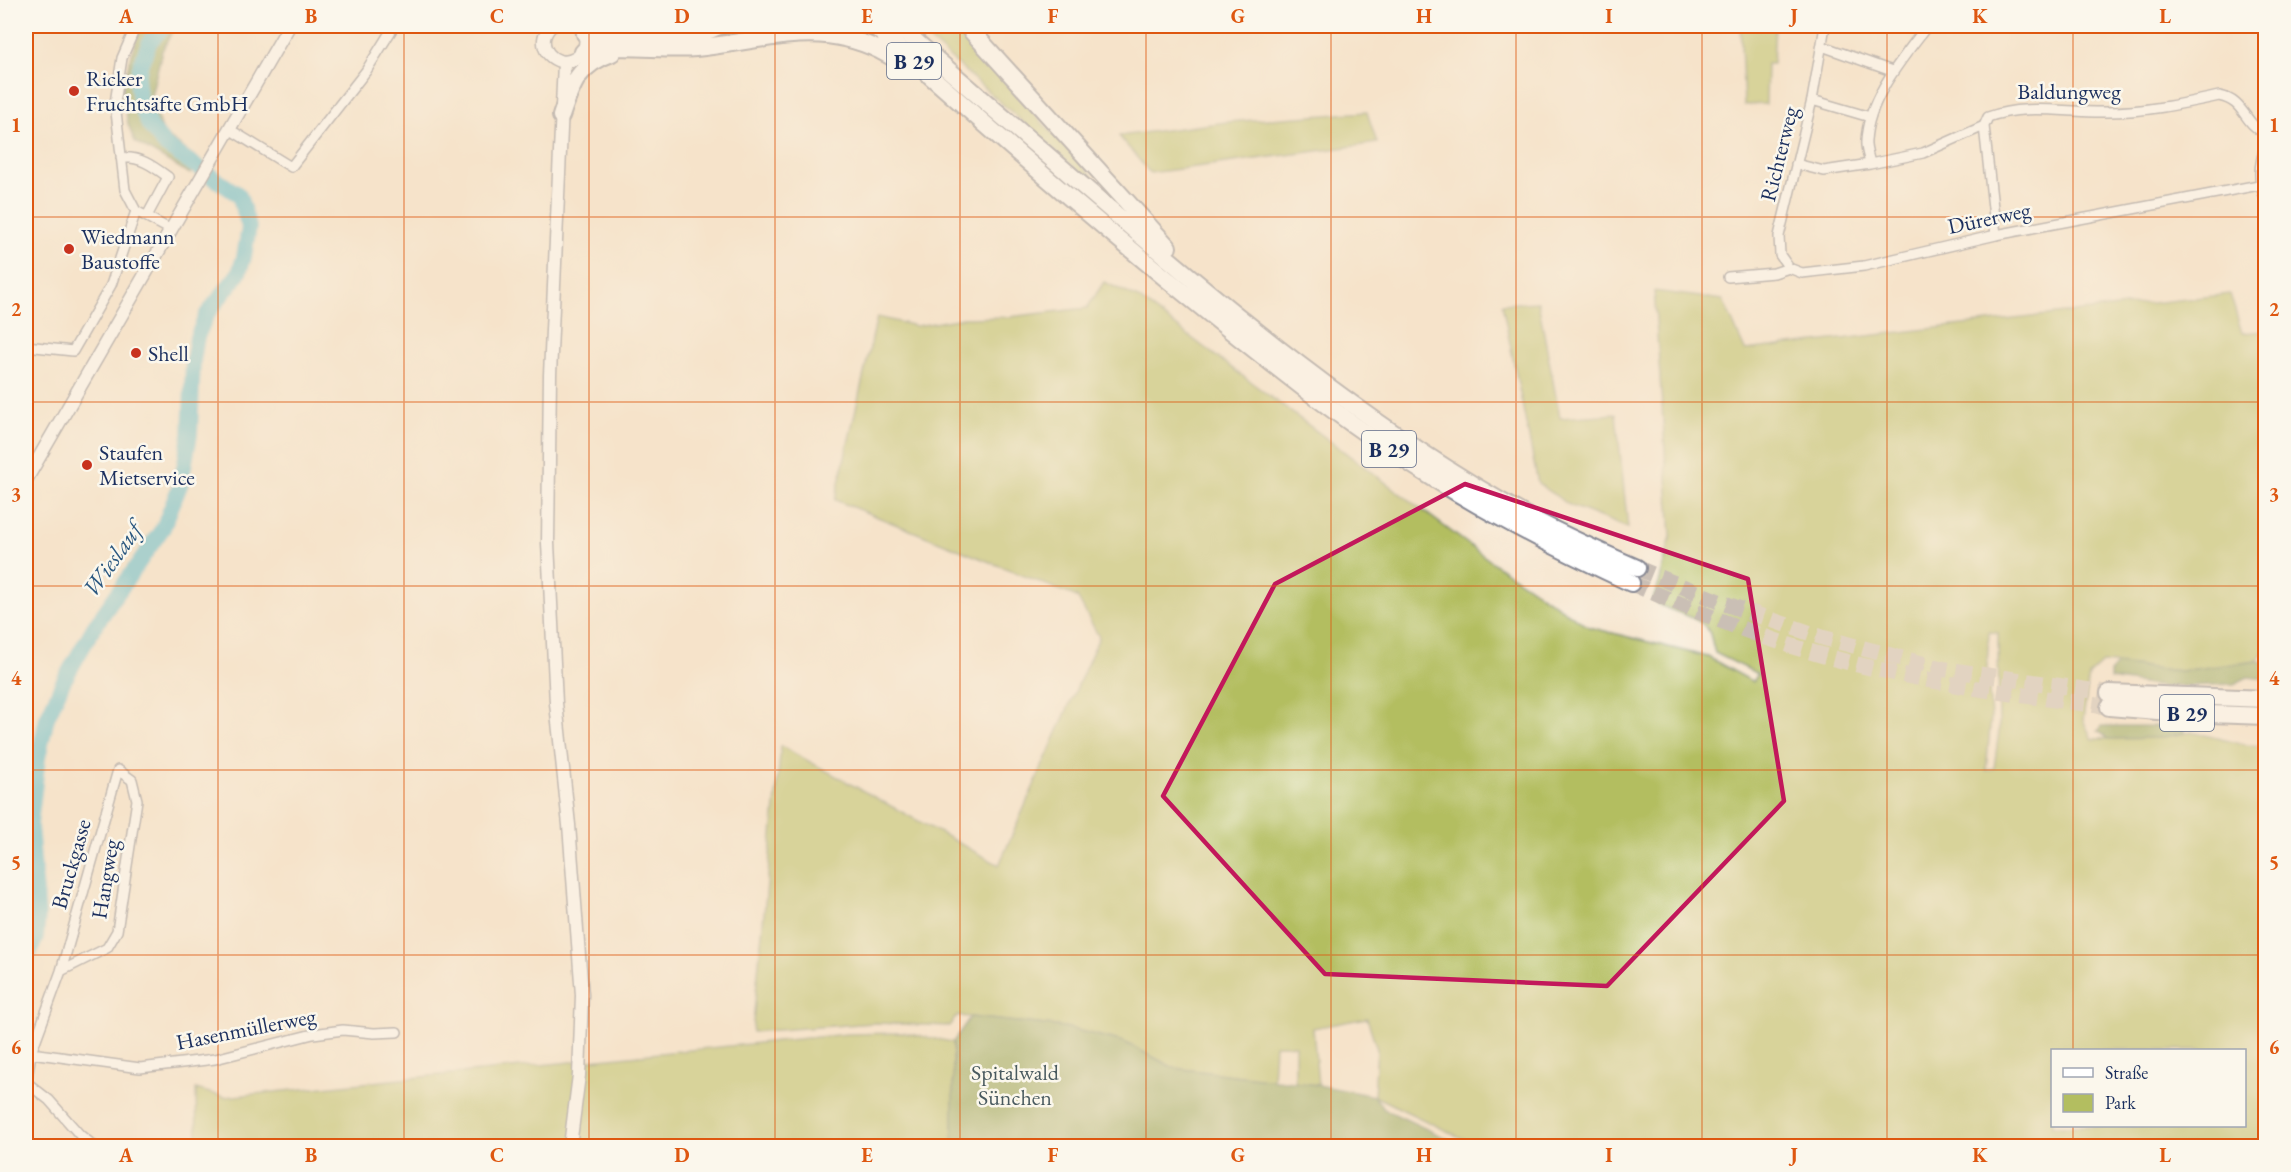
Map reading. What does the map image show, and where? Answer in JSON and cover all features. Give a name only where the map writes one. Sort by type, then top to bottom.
[{"type":"highway","points":[[600,26],[635,42]]},
{"type":"highway","points":[[583,52],[694,34],[719,26]]},
{"type":"highway","name":"B 29","points":[[874,26],[1064,193],[1212,317],[1363,432],[1498,517],[1571,555],[1634,576],[1580,543],[1502,502],[1397,436],[1276,347],[1193,281],[898,26]]},
{"type":"highway","points":[[967,26],[1183,263],[1193,281]]},
{"type":"highway","points":[[582,30],[603,38],[696,48],[769,36],[807,33],[843,37],[873,47],[903,62],[934,87],[954,96]]},
{"type":"highway","points":[[561,116],[573,84],[588,65],[635,42]]},
{"type":"highway","name":"B 29","points":[[2265,699],[2109,700],[2181,713],[2265,716]]},
{"type":"main road","points":[[26,480],[289,26]]},
{"type":"main road","points":[[551,26],[544,34],[544,48],[552,58],[564,62],[575,60],[583,52],[586,40],[582,30]]},
{"type":"main road","points":[[564,62],[549,375],[548,543],[556,704],[569,825],[582,995],[579,1075],[570,1146]]},
{"type":"street","points":[[136,26],[122,58],[115,103],[125,190],[136,211],[171,230]]},
{"type":"street","points":[[229,129],[291,167],[366,71],[394,26]]},
{"type":"street","name":"Richterweg","points":[[1789,268],[1780,255],[1779,236],[1812,100],[1825,26]]},
{"type":"street","points":[[1870,164],[1866,142],[1870,117],[1892,71],[1928,26]]},
{"type":"street","points":[[1822,46],[1892,71]]},
{"type":"street","name":"Baldungweg","points":[[1796,164],[1824,171],[1923,153],[1983,126],[1988,117],[2004,111],[2144,110],[2219,96],[2230,98],[2239,106],[2249,123],[2265,134]]},
{"type":"street","points":[[1812,100],[1870,117]]},
{"type":"street","points":[[1983,126],[1996,235]]},
{"type":"street","points":[[2265,144],[2259,185],[2265,201]]},
{"type":"street","points":[[121,158],[132,157],[146,161],[168,177],[147,216]]},
{"type":"street","name":"Dürerweg","points":[[1728,277],[1774,273],[1789,268],[1802,273],[1864,266],[1996,235],[2259,185]]},
{"type":"street","points":[[26,346],[73,351],[111,285],[136,211]]},
{"type":"street","name":"Hangweg","points":[[61,971],[107,948],[117,931],[136,800],[132,780],[118,770]]},
{"type":"street","name":"Bruckgasse","points":[[26,1083],[31,1053],[61,971],[118,770]]},
{"type":"street","name":"Hasenmüllerweg","points":[[31,1053],[140,1068],[215,1059],[313,1034],[343,1030],[374,1034],[398,1032]]},
{"type":"street","points":[[26,1083],[49,1100],[80,1135],[94,1146]]},
{"type":"highlighted area","points":[[1465,484],[1748,579],[1784,801],[1607,986],[1325,974],[1163,796],[1275,584]]},
{"type":"green space","points":[[143,26],[175,26],[162,51],[150,100],[164,134],[198,159],[190,174],[135,142],[128,124],[122,89],[138,33]]},
{"type":"green space","points":[[608,26],[703,26],[655,30]]},
{"type":"green space","points":[[725,26],[785,26],[760,28],[696,41]]},
{"type":"green space","points":[[804,26],[854,26],[878,44],[831,29]]},
{"type":"green space","points":[[913,26],[953,26],[1126,213],[933,43]]},
{"type":"green space","points":[[1740,26],[1775,26],[1773,64],[1767,64],[1766,104],[1744,105]]},
{"type":"green space","points":[[1367,112],[1377,143],[1150,173],[1119,136],[1227,122]]},
{"type":"green space","points":[[1104,282],[1138,298],[1496,565],[1589,627],[1708,657],[1753,682],[1758,674],[1715,653],[1710,634],[1700,622],[1667,608],[1653,599],[1671,536],[1654,291],[1723,300],[1745,350],[2230,294],[2242,333],[2265,331],[2265,650],[2257,661],[2180,671],[2102,663],[2089,675],[2083,720],[2092,739],[2158,738],[2192,732],[2246,745],[2265,746],[2265,1146],[1478,1146],[1374,1096],[1377,1049],[1367,1018],[1313,1028],[1318,1085],[1295,1083],[1295,1045],[1275,1045],[1273,1080],[1174,1068],[1124,1042],[1064,1027],[970,1017],[957,1016],[949,1026],[874,1023],[752,1032],[781,746],[999,865],[1099,637],[1077,597],[835,500],[877,317],[916,326],[963,318],[1008,317],[1087,308]],"holes":[[[1989,632],[1998,633],[1999,731],[1994,768],[1986,771],[1991,717],[1987,667]]]},
{"type":"green space","points":[[1538,302],[1560,418],[1616,414],[1628,528],[1569,505],[1538,483],[1502,304]]},
{"type":"green space","points":[[2257,661],[2265,662],[2265,679],[2248,677],[2234,684],[2163,687],[2110,679],[2110,672],[2117,664],[2180,671]]},
{"type":"green space","points":[[2102,726],[2184,726],[2184,733],[2158,738],[2109,739],[2098,731]]},
{"type":"green space","name":"Spitalwald Sünchen","points":[[970,1017],[1064,1027],[1124,1042],[1174,1068],[1318,1085],[1374,1096],[1384,1109],[1463,1146],[953,1146],[953,1042]]},
{"type":"green space","points":[[904,1033],[953,1042],[953,1146],[197,1146],[196,1089],[224,1097],[847,1034]]},
{"type":"waterway","name":"Wieslauf","points":[[26,960],[36,938],[38,915],[30,825],[38,758],[47,718],[62,684],[94,627],[163,528],[181,483],[190,435],[193,361],[197,337],[207,314],[239,273],[249,227],[239,195],[165,145],[149,125],[141,107],[137,80],[141,63],[150,41],[164,26]]},
{"type":"waterway","name":"Wieslauf","points":[[26,833],[30,825]]},
{"type":"tunnel","points":[[1637,568],[1720,602],[1824,638],[1943,669],[2109,693]]},
{"type":"tunnel","points":[[1631,583],[1749,631],[1798,648],[1857,664],[1965,686],[2109,707]]},
{"type":"place","name":"Ricker Fruchtsäfte GmbH","points":[[74,91]]},
{"type":"place","name":"Wiedmann Baustoffe","points":[[69,249]]},
{"type":"place","name":"Shell","points":[[136,353]]},
{"type":"place","name":"Staufen Mietservice","points":[[87,465]]}]
